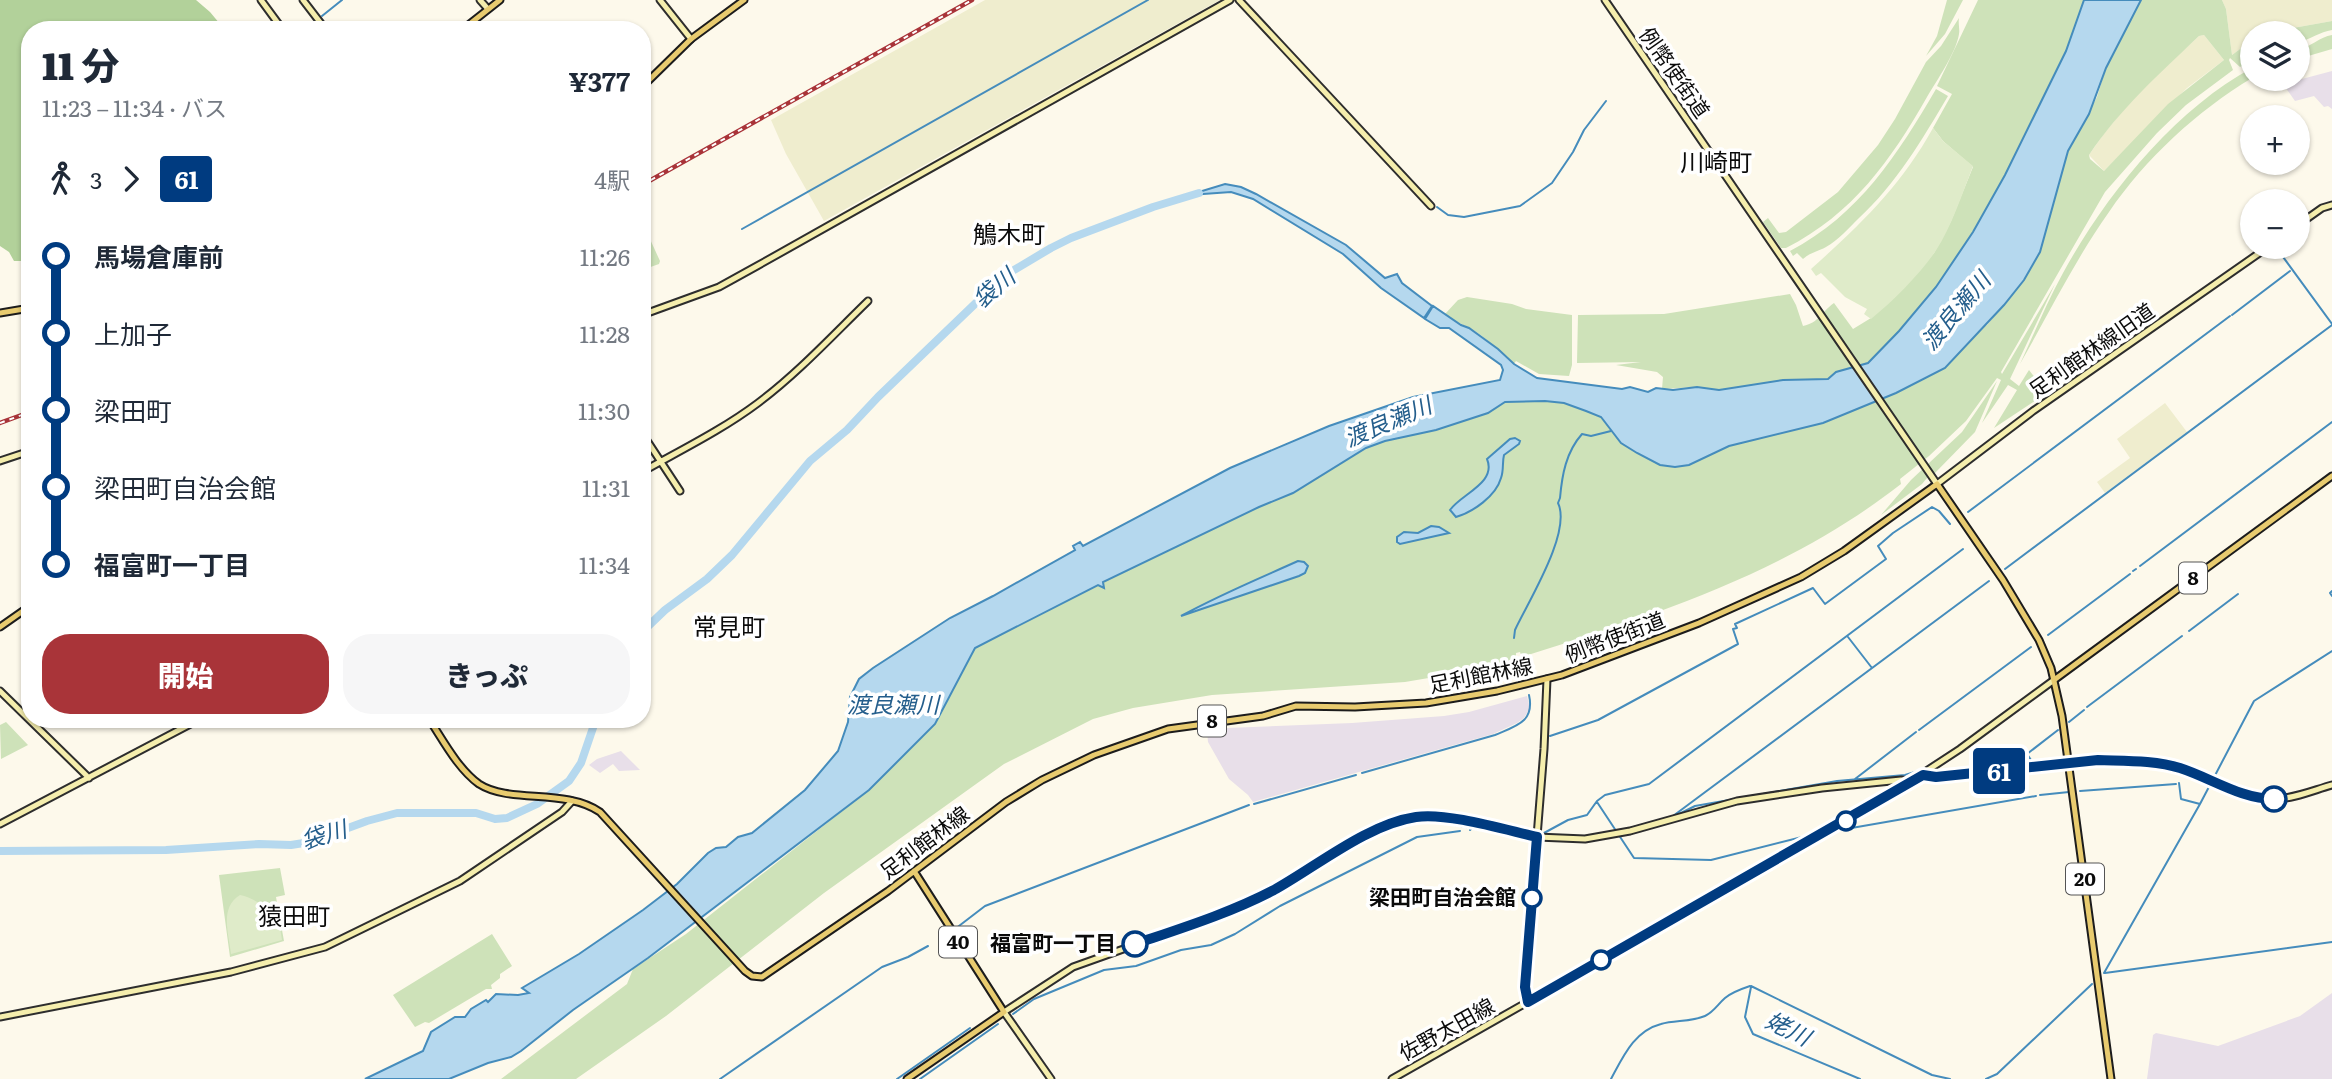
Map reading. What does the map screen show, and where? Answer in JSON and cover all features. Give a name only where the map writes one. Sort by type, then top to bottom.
[{"type":"main road","points":[[473,21],[500,0]]},
{"type":"main road","points":[[651,78],[691,39],[744,0]]},
{"type":"main road","points":[[0,313],[21,310]]},
{"type":"main road","name":"8","points":[[2054,680],[2332,476]]},
{"type":"main road","points":[[1937,484],[2003,580],[2039,640],[2054,680]]},
{"type":"main road","name":"例幣使街道","points":[[1547,679],[1639,647],[1801,577],[1844,551],[1937,484]]},
{"type":"main road","points":[[0,627],[21,612]]},
{"type":"main road","name":"足利館林線","points":[[435,728],[466,771],[480,784],[503,792],[571,801],[595,809],[750,975],[758,977],[765,976],[914,871],[1006,802],[1042,780],[1094,755],[1148,734],[1200,723],[1263,716],[1296,706],[1355,707],[1426,703],[1547,679]]},
{"type":"main road","name":"20","points":[[2054,680],[2062,716],[2111,1077]]},
{"type":"main road","name":"40","points":[[914,871],[1003,1012]]},
{"type":"main road","points":[[907,1079],[1003,1012]]},
{"type":"street","points":[[261,0],[276,21]]},
{"type":"street","points":[[303,0],[319,21]]},
{"type":"street","points":[[480,0],[488,9]]},
{"type":"street","points":[[660,0],[691,39]]},
{"type":"street","points":[[651,313],[719,287],[1230,0]]},
{"type":"street","points":[[1240,0],[1431,206]]},
{"type":"street","name":"例幣使街道","points":[[1605,0],[1937,484]]},
{"type":"street","points":[[2310,217],[2332,205]]},
{"type":"street","name":"足利館林線旧道","points":[[1937,484],[2033,411],[2251,259]]},
{"type":"street","points":[[651,466],[724,425],[770,394],[867,301]]},
{"type":"street","points":[[651,447],[680,491]]},
{"type":"street","points":[[0,461],[21,453]]},
{"type":"street","name":"例幣使街道","points":[[1528,1002],[1525,987],[1547,679]]},
{"type":"street","name":"佐野太田線","points":[[1392,1079],[1912,781],[2054,680]]},
{"type":"street","points":[[0,691],[21,712]]},
{"type":"street","points":[[38,728],[89,778]]},
{"type":"street","points":[[0,824],[183,728]]},
{"type":"street","points":[[2068,763],[2098,760],[2170,766],[2225,787],[2270,800],[2332,785]]},
{"type":"street","points":[[1051,1079],[1003,1012],[1073,967],[1256,899],[1360,838],[1407,819],[1439,817],[1537,837],[1585,839],[1630,831],[1737,801],[1822,788],[1912,781]]},
{"type":"street","points":[[0,1017],[228,972],[325,947],[460,881],[562,812],[571,801]]},
{"type":"shaded area","points":[[985,0],[1220,0],[824,221],[786,154],[771,120]]},
{"type":"shaded area","points":[[2222,0],[2332,0],[2332,21],[2310,25],[2310,21],[2240,21],[2240,49],[2232,55],[2226,9]]},
{"type":"shaded area","points":[[2204,35],[2224,60],[2187,88],[2104,171],[2089,155],[2103,135],[2138,92],[2199,36]]},
{"type":"shaded area","points":[[2332,71],[2332,109],[2324,107],[2314,96],[2295,101],[2288,91],[2310,91],[2310,77]]},
{"type":"shaded area","points":[[2165,403],[2187,432],[2105,493],[2097,482],[2130,458],[2117,439]]},
{"type":"shaded area","points":[[1527,696],[1530,708],[1524,718],[1493,734],[1253,802],[1229,779],[1208,742],[1207,731],[1227,728],[1444,716]]},
{"type":"shaded area","points":[[621,751],[640,770],[619,771],[613,764],[600,773],[589,765],[597,759]]},
{"type":"shaded area","points":[[2332,993],[2332,1079],[2147,1079],[2153,1035],[2156,1033],[2218,1046],[2300,1016]]},
{"type":"green space","points":[[0,0],[196,0],[218,21],[21,21],[21,261],[14,261],[9,252],[0,246]]},
{"type":"green space","points":[[1947,0],[1963,0],[1945,34],[1926,56],[1937,36]]},
{"type":"green space","points":[[1978,0],[2084,0],[2066,51],[2005,175],[1973,232],[1936,287],[1868,363],[1836,372],[1828,379],[1783,380],[1719,390],[1697,387],[1662,389],[1663,377],[1657,372],[1616,365],[1641,362],[1577,363],[1578,315],[1664,314],[1790,294],[1803,326],[1817,320],[1834,303],[1853,329],[1871,318],[1895,297],[1934,253],[1951,221],[1973,167],[1943,141],[1933,128],[1952,94],[1937,86]]},
{"type":"green space","points":[[2141,0],[2222,0],[2226,9],[2232,55],[2240,49],[2240,67],[2230,58],[2233,70],[2186,105],[2157,133],[2105,192],[2001,372],[2002,374],[2055,284],[2010,379],[2019,386],[2029,370],[2047,393],[1994,428],[2017,390],[2008,385],[1982,423],[2001,380],[1997,378],[1966,421],[1900,479],[1901,484],[1813,543],[1767,567],[1672,607],[1522,657],[1520,652],[1516,653],[1516,659],[1405,682],[1212,695],[1133,708],[1093,719],[1004,764],[824,893],[666,1016],[576,1079],[501,1079],[627,984],[633,969],[686,934],[869,790],[935,724],[975,648],[1098,584],[1104,586],[1102,582],[1293,493],[1366,448],[1488,413],[1505,402],[1545,401],[1564,403],[1601,417],[1621,443],[1660,465],[1689,465],[1987,325],[2024,280],[2040,252],[2068,151],[2097,97],[2106,68]],"holes":[[[2204,35],[2224,60],[2168,104],[2104,171],[2090,159],[2089,155],[2101,138],[2127,107],[2199,36]]]},
{"type":"green space","points":[[1959,18],[1959,34],[1950,58],[1884,163],[1851,202],[1831,219],[1786,248],[1781,248],[1763,222],[1768,218],[1779,233],[1786,232],[1838,192],[1878,145],[1926,62],[1941,46]]},
{"type":"green space","points":[[2332,21],[2332,30],[2310,38],[2310,25]]},
{"type":"green space","points":[[2332,35],[2332,49],[2310,55],[2310,45]]},
{"type":"green space","points":[[2240,75],[2240,86],[2173,138],[2123,192],[2085,249],[2020,364],[2063,273],[2099,214],[2144,157],[2169,131],[2223,86]]},
{"type":"green space","points":[[1936,89],[1948,96],[1885,191],[1847,230],[1823,249],[1803,259],[1797,253],[1793,256],[1790,251],[1837,220],[1875,181],[1907,137]]},
{"type":"green space","points":[[1933,128],[1943,141],[1973,166],[1952,221],[1935,252],[1905,287],[1871,319],[1864,314],[1867,309],[1845,297],[1821,273],[1816,276],[1811,269],[1846,237],[1893,187]]},
{"type":"green space","points":[[651,241],[660,261],[651,267]]},
{"type":"green space","points":[[1467,297],[1572,315],[1572,365],[1569,376],[1539,374],[1516,361],[1514,364],[1482,336],[1445,314],[1458,300]]},
{"type":"green space","points":[[1997,381],[1975,432],[1935,473],[1932,472],[1922,484],[1881,515],[1911,480],[1962,432]]},
{"type":"green space","points":[[6,722],[28,745],[1,759],[0,725]]},
{"type":"green space","points":[[280,868],[285,895],[276,897],[284,941],[230,957],[219,875]]},
{"type":"green space","points":[[240,895],[277,909],[282,940],[231,954],[227,914],[229,907]]},
{"type":"green space","points":[[492,934],[512,966],[500,974],[500,978],[491,985],[492,989],[486,989],[429,1023],[415,1027],[393,995]]},
{"type":"water","name":"渡良瀬川","points":[[2084,0],[2141,0],[2106,68],[2089,114],[2068,151],[2040,252],[2024,280],[2004,305],[1945,368],[1896,393],[1823,423],[1729,446],[1689,465],[1675,467],[1660,465],[1621,443],[1601,417],[1564,403],[1545,401],[1505,402],[1488,413],[1366,448],[1293,493],[1103,582],[1104,588],[1098,585],[975,648],[935,724],[869,790],[521,1051],[449,1079],[365,1079],[423,1051],[431,1032],[455,1017],[465,1017],[471,1009],[486,1000],[488,1002],[496,994],[529,993],[522,988],[579,954],[643,910],[677,884],[708,853],[716,848],[726,847],[738,837],[752,833],[805,790],[838,751],[848,722],[850,697],[859,679],[950,618],[1075,550],[1073,546],[1080,542],[1083,546],[1230,468],[1329,426],[1413,397],[1500,380],[1503,370],[1501,365],[1449,328],[1440,328],[1425,319],[1433,306],[1469,328],[1514,364],[1537,378],[1622,389],[1630,387],[1648,392],[1656,388],[1673,390],[1697,387],[1719,390],[1783,380],[1828,379],[1836,372],[1868,363],[1936,287],[1973,232],[2005,175],[2066,51]]},
{"type":"water","points":[[1225,184],[1256,194],[1346,245],[1385,278],[1397,274],[1402,283],[1432,306],[1424,318],[1381,288],[1343,254],[1253,199],[1231,192],[1189,195]]},
{"type":"water","points":[[1510,439],[1520,441],[1519,444],[1504,455],[1502,475],[1494,491],[1476,507],[1456,517],[1450,510],[1483,481],[1489,467],[1487,459]]},
{"type":"water","points":[[1431,526],[1449,533],[1400,544],[1397,542],[1397,537],[1404,532],[1418,533]]},
{"type":"water","points":[[1298,561],[1308,566],[1305,573],[1299,576],[1181,616],[1224,594]]},
{"type":"waterway","points":[[322,16],[342,0]]},
{"type":"waterway","points":[[742,229],[1148,0]]},
{"type":"waterway","points":[[1437,207],[1448,215],[1464,217],[1520,206],[1552,183],[1584,130],[1606,101]]},
{"type":"waterway","name":"袋川","points":[[651,623],[707,579],[732,555],[810,461],[847,430],[1004,276],[1071,238],[1199,193]]},
{"type":"waterway","points":[[2285,259],[2332,324]]},
{"type":"waterway","points":[[2232,315],[2290,271]]},
{"type":"waterway","points":[[1968,512],[2230,316]]},
{"type":"waterway","points":[[2005,569],[2332,325]]},
{"type":"waterway","points":[[2140,566],[2332,422]]},
{"type":"waterway","points":[[1514,638],[1515,630],[1554,549],[1561,516],[1558,503],[1572,448],[1582,434],[1591,436],[1611,431]]},
{"type":"waterway","points":[[1550,736],[1598,720],[1738,644],[1733,629],[1737,628],[1735,624],[1813,588],[1825,604],[1886,559],[1878,546],[1932,507],[1950,524]]},
{"type":"waterway","points":[[1544,833],[1568,820],[1587,815],[1605,795],[1649,784],[1963,549]]},
{"type":"waterway","points":[[2048,635],[2130,574]]},
{"type":"waterway","points":[[1673,816],[1989,581]]},
{"type":"waterway","points":[[2332,591],[2332,596]]},
{"type":"waterway","points":[[2189,631],[2238,594]]},
{"type":"waterway","points":[[2087,707],[2182,636]]},
{"type":"waterway","points":[[1848,637],[1872,668]]},
{"type":"waterway","points":[[1919,730],[2031,647]]},
{"type":"waterway","points":[[2104,973],[2200,804],[2254,701],[2332,651]]},
{"type":"waterway","points":[[1362,773],[1510,729],[1526,717],[1530,704],[1529,695]]},
{"type":"waterway","points":[[2069,722],[2084,710]]},
{"type":"waterway","name":"袋川","points":[[0,851],[166,850],[259,844],[291,845],[310,842],[397,813],[476,813],[495,819],[507,818],[537,804],[569,781],[581,763],[593,728]]},
{"type":"waterway","points":[[2033,763],[2027,754],[2058,730]]},
{"type":"waterway","points":[[1855,779],[1916,732]]},
{"type":"waterway","points":[[1751,796],[1837,781],[1905,775],[1918,771]]},
{"type":"waterway","points":[[1254,804],[1356,775]]},
{"type":"waterway","points":[[2179,783],[2181,799],[2200,804]]},
{"type":"waterway","points":[[2080,791],[2176,784]]},
{"type":"waterway","points":[[2040,795],[2069,792]]},
{"type":"waterway","points":[[1840,830],[2036,796]]},
{"type":"waterway","points":[[1677,815],[1695,806],[1735,799]]},
{"type":"waterway","points":[[1597,802],[1634,858],[1711,860],[1810,835]]},
{"type":"waterway","points":[[955,929],[985,906],[1249,805]]},
{"type":"waterway","points":[[1626,829],[1665,819]]},
{"type":"waterway","points":[[1013,1014],[1034,999],[1104,970],[1136,966],[1181,950],[1211,945],[1235,934],[1280,906],[1417,837],[1460,831]]},
{"type":"waterway","points":[[2105,973],[2332,942]]},
{"type":"waterway","points":[[720,1079],[882,967],[928,946]]},
{"type":"waterway","points":[[1986,1079],[1997,1074],[2092,984]]},
{"type":"waterway","name":"姥川","points":[[1611,1079],[1630,1046],[1643,1032],[1661,1024],[1705,1016],[1728,996],[1750,986]]},
{"type":"waterway","points":[[1751,986],[1932,1075],[1950,1079]]},
{"type":"waterway","name":"姥川","points":[[1751,987],[1745,1017],[1753,1034],[1860,1079]]},
{"type":"waterway","points":[[920,1079],[998,1024]]},
{"type":"waterway","points":[[897,1079],[970,1028]]},
{"type":"railway","points":[[651,180],[972,0]]},
{"type":"railway","points":[[0,423],[21,415]]},
{"type":"bus line","name":"61","points":[[1135,944],[1256,899],[1360,838],[1385,827],[1413,817],[1439,817],[1537,837],[1525,987],[1528,1002],[1923,775],[1936,777],[2098,760],[2124,761],[2179,768],[2225,787],[2274,799]]},
{"type":"place","name":"梁田町自治会館","points":[[1532,898]]},
{"type":"place","name":"福富町一丁目","points":[[1135,944]]},
{"type":"district","name":"川崎町","points":[[1716,163]]},
{"type":"district","name":"鵤木町","points":[[1009,235]]},
{"type":"district","name":"常見町","points":[[729,628]]},
{"type":"district","name":"猿田町","points":[[294,917]]}]
